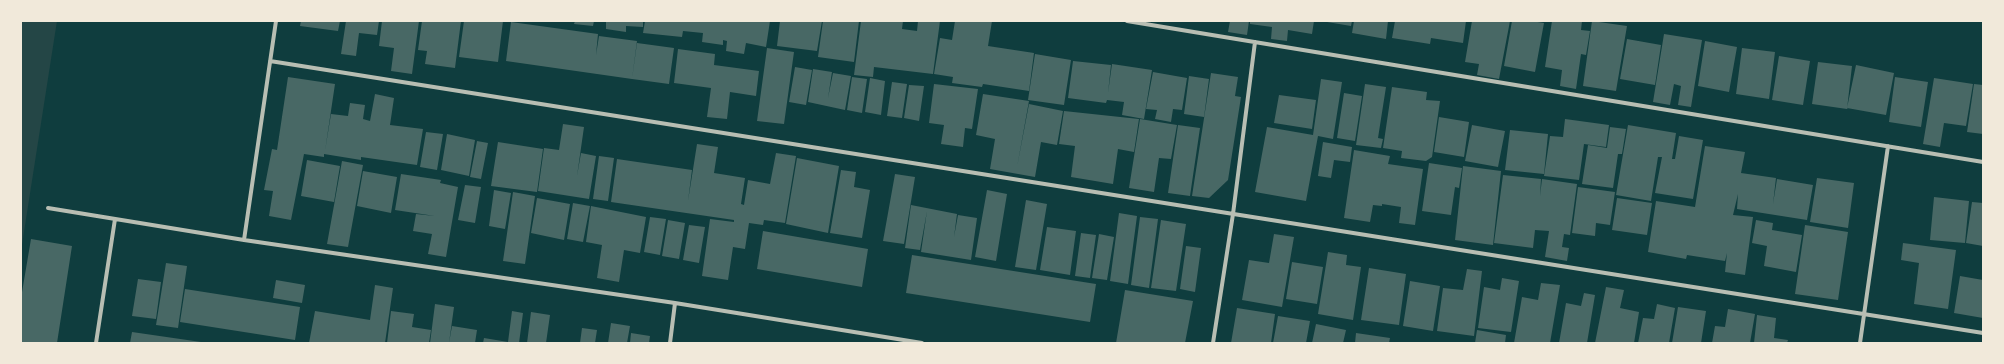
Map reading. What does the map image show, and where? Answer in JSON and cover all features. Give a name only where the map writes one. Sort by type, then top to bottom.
[{"type":"street","points":[[244,240],[276,21]]},
{"type":"street","points":[[1126,21],[1983,162]]},
{"type":"street","points":[[1213,343],[1233,214],[1255,42]]},
{"type":"street","points":[[270,61],[1983,333]]},
{"type":"street","points":[[1860,343],[1888,146]]},
{"type":"street","points":[[48,208],[244,240],[675,303],[922,343]]},
{"type":"street","points":[[96,343],[115,219]]},
{"type":"street","points":[[670,343],[675,303]]},
{"type":"shaded area","points":[[21,21],[57,21],[21,251]]},
{"type":"building","points":[[301,21],[340,21],[338,31],[300,26]]},
{"type":"building","points":[[346,21],[379,21],[377,35],[359,33],[356,56],[341,54]]},
{"type":"building","points":[[382,21],[419,21],[412,74],[391,71],[394,48],[379,46]]},
{"type":"building","points":[[422,21],[461,21],[455,68],[425,64],[427,51],[418,50]]},
{"type":"building","points":[[464,21],[503,21],[498,62],[459,57]]},
{"type":"building","points":[[575,21],[594,21],[593,26],[574,24]]},
{"type":"building","points":[[606,21],[643,21],[643,27],[626,26],[626,32],[606,29]]},
{"type":"building","points":[[645,21],[770,21],[766,47],[746,43],[744,54],[726,51],[727,41],[723,40],[723,45],[702,42],[703,33],[683,31],[682,37],[643,33]]},
{"type":"building","points":[[780,21],[822,21],[817,51],[777,46]]},
{"type":"building","points":[[823,21],[859,21],[854,62],[818,57]]},
{"type":"building","points":[[861,21],[903,21],[902,29],[917,31],[918,21],[940,21],[933,74],[874,67],[873,77],[854,75]]},
{"type":"building","points":[[955,21],[992,21],[988,46],[1034,53],[1029,91],[983,84],[982,87],[952,83],[953,77],[934,74],[940,38],[952,40]]},
{"type":"building","points":[[1230,21],[1249,21],[1247,35],[1228,32]]},
{"type":"building","points":[[1250,21],[1314,21],[1312,34],[1288,30],[1287,41],[1271,39],[1272,27],[1250,24]]},
{"type":"building","points":[[1321,21],[1352,21],[1351,26]]},
{"type":"building","points":[[1354,21],[1388,21],[1386,39],[1352,33]]},
{"type":"building","points":[[1395,21],[1466,21],[1463,43],[1431,38],[1430,44],[1392,38]]},
{"type":"building","points":[[1472,21],[1510,21],[1499,79],[1477,75],[1479,64],[1465,62]]},
{"type":"building","points":[[1512,21],[1544,23],[1535,72],[1504,66]]},
{"type":"building","points":[[1552,21],[1582,21],[1581,30],[1590,31],[1586,55],[1581,54],[1576,89],[1560,86],[1562,70],[1545,67]]},
{"type":"building","points":[[1592,21],[1627,26],[1616,91],[1583,86]]},
{"type":"building","points":[[511,22],[598,34],[596,55],[599,36],[637,41],[632,79],[506,61]]},
{"type":"building","points":[[1664,34],[1702,40],[1691,107],[1678,105],[1681,86],[1674,84],[1670,105],[1653,102]]},
{"type":"building","points":[[1627,39],[1661,45],[1655,85],[1620,79]]},
{"type":"building","points":[[1705,41],[1737,47],[1729,92],[1698,86]]},
{"type":"building","points":[[637,43],[674,48],[669,84],[632,79]]},
{"type":"building","points":[[767,48],[794,52],[784,124],[757,121]]},
{"type":"building","points":[[1742,48],[1775,52],[1769,99],[1736,94]]},
{"type":"building","points":[[678,49],[715,54],[714,65],[759,71],[756,96],[730,92],[727,119],[707,117],[711,88],[674,83]]},
{"type":"building","points":[[1035,54],[1071,60],[1064,105],[1028,100]]},
{"type":"building","points":[[1779,56],[1810,61],[1803,105],[1772,100]]},
{"type":"building","points":[[1073,61],[1111,65],[1108,93],[1112,64],[1152,70],[1144,119],[1122,115],[1124,102],[1107,100],[1106,103],[1068,98]]},
{"type":"building","points":[[1818,62],[1852,66],[1847,109],[1812,104]]},
{"type":"building","points":[[1856,65],[1894,73],[1886,115],[1847,108]]},
{"type":"building","points":[[795,67],[812,70],[806,105],[789,102]]},
{"type":"building","points":[[813,69],[832,72],[828,98],[833,73],[851,76],[845,110],[808,102]]},
{"type":"building","points":[[1153,72],[1187,78],[1182,110],[1173,109],[1171,122],[1155,119],[1157,110],[1146,109]]},
{"type":"building","points":[[1211,73],[1238,77],[1235,96],[1241,97],[1228,180],[1209,198],[1192,196]]},
{"type":"building","points":[[1189,76],[1209,79],[1204,117],[1184,114]]},
{"type":"building","points":[[288,77],[335,84],[325,151],[331,114],[348,116],[350,103],[365,105],[363,119],[370,121],[375,94],[394,98],[390,125],[423,129],[417,165],[361,157],[361,160],[324,154],[324,157],[304,154],[291,220],[269,216],[273,191],[264,190],[272,149],[277,150]]},
{"type":"building","points":[[852,77],[867,79],[862,113],[847,110]]},
{"type":"building","points":[[1895,77],[1928,82],[1921,127],[1889,122]]},
{"type":"building","points":[[870,78],[885,81],[881,115],[865,112]]},
{"type":"building","points":[[1934,78],[1973,84],[1966,126],[1944,123],[1940,147],[1923,144]]},
{"type":"building","points":[[1321,79],[1342,82],[1333,139],[1318,136],[1306,201],[1255,192],[1267,127],[1313,135]]},
{"type":"building","points":[[892,82],[907,84],[902,118],[887,116]]},
{"type":"building","points":[[934,84],[978,89],[972,129],[965,128],[963,147],[941,144],[944,125],[929,123]]},
{"type":"building","points":[[1365,84],[1386,87],[1378,138],[1383,139],[1381,148],[1356,145]]},
{"type":"building","points":[[1974,84],[1983,85],[1983,134],[1967,132]]},
{"type":"building","points":[[909,85],[924,86],[919,121],[904,118]]},
{"type":"building","points":[[1392,87],[1427,92],[1426,100],[1440,101],[1432,157],[1426,161],[1401,158],[1402,151],[1383,148]]},
{"type":"building","points":[[1344,93],[1362,96],[1355,141],[1337,138]]},
{"type":"building","points":[[983,94],[1029,101],[1017,167],[1029,104],[1063,111],[1057,145],[1041,142],[1035,177],[990,169],[995,139],[976,135]]},
{"type":"building","points":[[1279,95],[1316,100],[1312,129],[1274,123]]},
{"type":"building","points":[[1064,111],[1139,119],[1134,152],[1118,149],[1113,184],[1071,177],[1075,146],[1059,144]]},
{"type":"building","points":[[1439,117],[1469,122],[1464,157],[1434,152]]},
{"type":"building","points":[[1140,119],[1177,125],[1171,159],[1159,158],[1154,192],[1129,188]]},
{"type":"building","points":[[1565,119],[1609,125],[1606,147],[1584,144],[1579,180],[1544,176],[1550,136],[1563,137]]},
{"type":"building","points":[[563,124],[584,127],[577,176],[581,153],[596,156],[589,199],[538,191],[544,148],[559,150]]},
{"type":"building","points":[[1178,125],[1200,128],[1190,196],[1168,193]]},
{"type":"building","points":[[1472,125],[1505,131],[1498,167],[1465,161]]},
{"type":"building","points":[[1628,125],[1676,133],[1672,159],[1675,159],[1679,136],[1703,140],[1693,199],[1655,193],[1662,157],[1658,157],[1651,201],[1616,195]]},
{"type":"building","points":[[1610,127],[1626,129],[1622,154],[1618,154],[1613,188],[1582,184],[1588,145],[1607,148]]},
{"type":"building","points":[[1510,130],[1548,134],[1544,174],[1505,170]]},
{"type":"building","points":[[426,132],[443,134],[437,170],[420,167]]},
{"type":"building","points":[[447,134],[475,140],[469,176],[441,170]]},
{"type":"building","points":[[477,141],[488,143],[481,179],[470,177]]},
{"type":"building","points":[[498,142],[543,149],[537,192],[491,186]]},
{"type":"building","points":[[1323,142],[1352,147],[1350,162],[1334,160],[1331,178],[1318,176]]},
{"type":"building","points":[[697,144],[718,147],[714,173],[745,178],[741,204],[744,205],[748,180],[770,184],[776,153],[796,156],[785,223],[764,220],[763,225],[749,223],[745,249],[733,247],[728,280],[702,276],[710,219],[734,222],[734,220],[611,202],[617,159],[692,170],[688,201]]},
{"type":"building","points":[[1705,146],[1745,152],[1741,173],[1776,178],[1773,204],[1777,179],[1813,185],[1807,220],[1737,209],[1738,194],[1733,215],[1753,217],[1745,275],[1725,272],[1727,253],[1725,261],[1687,255],[1686,259],[1648,252],[1656,201],[1695,207]]},
{"type":"building","points":[[1354,150],[1390,156],[1388,164],[1423,169],[1415,225],[1399,223],[1401,207],[1382,204],[1382,206],[1373,205],[1370,222],[1344,218]]},
{"type":"building","points":[[599,156],[614,158],[608,201],[593,199]]},
{"type":"building","points":[[797,158],[839,166],[828,233],[786,224]]},
{"type":"building","points":[[307,160],[340,166],[334,202],[301,196]]},
{"type":"building","points":[[342,161],[363,165],[348,247],[327,244]]},
{"type":"building","points":[[1429,163],[1462,168],[1459,188],[1455,187],[1451,215],[1422,211]]},
{"type":"building","points":[[1463,166],[1501,171],[1493,245],[1455,240]]},
{"type":"building","points":[[841,170],[856,172],[854,187],[870,190],[862,238],[830,233]]},
{"type":"building","points":[[363,171],[397,177],[391,213],[357,206]]},
{"type":"building","points":[[401,174],[441,180],[440,183],[458,187],[446,257],[428,254],[432,234],[413,231],[416,214],[435,216],[395,210]]},
{"type":"building","points":[[895,174],[915,177],[904,244],[883,241]]},
{"type":"building","points":[[1503,175],[1541,179],[1540,196],[1542,179],[1577,184],[1570,235],[1564,234],[1562,247],[1569,248],[1567,261],[1545,257],[1549,231],[1535,230],[1533,248],[1494,243]]},
{"type":"building","points":[[1817,178],[1854,183],[1848,228],[1810,222]]},
{"type":"building","points":[[465,185],[481,187],[475,223],[458,220]]},
{"type":"building","points":[[1578,187],[1615,192],[1610,225],[1596,223],[1595,236],[1572,233]]},
{"type":"building","points":[[494,190],[511,193],[505,229],[489,226]]},
{"type":"building","points":[[987,190],[1007,194],[996,261],[975,257]]},
{"type":"building","points":[[513,192],[535,196],[525,264],[503,261]]},
{"type":"building","points":[[1934,197],[1969,201],[1965,243],[1930,240]]},
{"type":"building","points":[[537,198],[570,204],[564,240],[531,233]]},
{"type":"building","points":[[1617,198],[1652,203],[1647,235],[1612,230]]},
{"type":"building","points":[[1026,200],[1047,204],[1036,270],[1015,267]]},
{"type":"building","points":[[1972,202],[1983,203],[1983,246],[1966,243]]},
{"type":"building","points":[[573,203],[590,206],[583,242],[567,239]]},
{"type":"building","points":[[911,205],[957,214],[954,237],[958,215],[977,218],[971,260],[921,252],[927,211],[920,250],[905,248]]},
{"type":"building","points":[[591,206],[646,217],[640,253],[624,250],[619,282],[597,278],[602,245],[586,242]]},
{"type":"building","points":[[1119,213],[1137,216],[1128,284],[1110,281]]},
{"type":"building","points":[[650,217],[666,219],[660,255],[644,252]]},
{"type":"building","points":[[1140,217],[1158,219],[1149,288],[1131,285]]},
{"type":"building","points":[[668,220],[685,223],[679,259],[662,256]]},
{"type":"building","points":[[1161,220],[1186,224],[1176,291],[1151,288]]},
{"type":"building","points":[[1756,220],[1773,223],[1772,230],[1802,235],[1796,272],[1764,266],[1767,246],[1752,243]]},
{"type":"building","points":[[689,225],[705,227],[699,263],[683,260]]},
{"type":"building","points":[[1805,225],[1848,232],[1838,300],[1795,294]]},
{"type":"building","points":[[1047,227],[1076,231],[1070,275],[1040,270]]},
{"type":"building","points":[[763,231],[868,249],[862,287],[757,269]]},
{"type":"building","points":[[1081,233],[1096,235],[1090,278],[1075,276]]},
{"type":"building","points":[[1099,234],[1114,237],[1107,280],[1092,278]]},
{"type":"building","points":[[1274,234],[1294,237],[1282,307],[1242,300],[1249,260],[1269,263]]},
{"type":"building","points":[[31,239],[72,246],[57,343],[21,343],[21,298]]},
{"type":"building","points":[[1903,243],[1956,250],[1948,309],[1914,304],[1919,263],[1901,260]]},
{"type":"building","points":[[1186,246],[1201,248],[1195,292],[1180,289]]},
{"type":"building","points":[[1328,252],[1347,255],[1346,265],[1361,267],[1353,320],[1318,314]]},
{"type":"building","points":[[912,255],[1096,284],[1090,322],[906,293]]},
{"type":"building","points":[[1292,262],[1323,267],[1317,304],[1286,299]]},
{"type":"building","points":[[166,263],[187,266],[178,328],[156,325]]},
{"type":"building","points":[[1369,268],[1406,274],[1399,325],[1361,320]]},
{"type":"building","points":[[1467,269],[1482,271],[1474,336],[1437,331],[1443,288],[1463,290]]},
{"type":"building","points":[[1960,276],[1983,280],[1983,318],[1954,313]]},
{"type":"building","points":[[1502,278],[1519,281],[1511,332],[1478,328],[1484,287],[1500,290]]},
{"type":"building","points":[[138,279],[161,282],[156,319],[132,316]]},
{"type":"building","points":[[276,280],[305,285],[302,303],[273,298]]},
{"type":"building","points":[[1410,281],[1440,286],[1433,331],[1403,326]]},
{"type":"building","points":[[1541,283],[1560,285],[1550,343],[1514,343],[1522,297],[1538,300]]},
{"type":"building","points":[[375,285],[393,288],[385,343],[309,343],[315,311],[370,320]]},
{"type":"building","points":[[1606,287],[1624,290],[1620,308],[1639,312],[1634,343],[1595,343]]},
{"type":"building","points":[[185,289],[300,307],[295,340],[180,322]]},
{"type":"building","points":[[1125,290],[1193,301],[1185,343],[1116,343]]},
{"type":"building","points":[[1584,293],[1595,295],[1587,343],[1559,343],[1566,303],[1581,306]]},
{"type":"building","points":[[435,304],[454,307],[449,343],[430,343]]},
{"type":"building","points":[[1657,304],[1675,308],[1669,343],[1638,343],[1643,318],[1654,319]]},
{"type":"building","points":[[1678,307],[1706,311],[1701,343],[1672,343]]},
{"type":"building","points":[[1237,308],[1275,314],[1271,343],[1231,343]]},
{"type":"building","points":[[1728,309],[1755,314],[1750,343],[1712,343],[1715,326],[1725,327]]},
{"type":"building","points":[[391,311],[414,314],[412,327],[431,330],[429,343],[387,343]]},
{"type":"building","points":[[512,311],[523,313],[519,343],[483,343],[484,338],[508,342]]},
{"type":"building","points":[[531,312],[550,315],[546,343],[527,343]]},
{"type":"building","points":[[1757,315],[1776,318],[1774,338],[1788,340],[1787,343],[1754,343]]},
{"type":"building","points":[[1278,316],[1310,321],[1306,343],[1273,343]]},
{"type":"building","points":[[611,323],[630,326],[627,343],[608,343]]},
{"type":"building","points":[[1316,324],[1346,330],[1343,343],[1312,343]]},
{"type":"building","points":[[452,326],[477,330],[475,343],[449,343]]},
{"type":"building","points":[[582,328],[597,330],[595,343],[580,343]]},
{"type":"building","points":[[1477,330],[1506,335],[1505,343],[1475,343]]},
{"type":"building","points":[[132,332],[201,342],[201,343],[130,343]]},
{"type":"building","points":[[631,333],[650,336],[649,343],[630,343]]},
{"type":"building","points":[[1356,333],[1390,338],[1389,343],[1355,343]]}]
